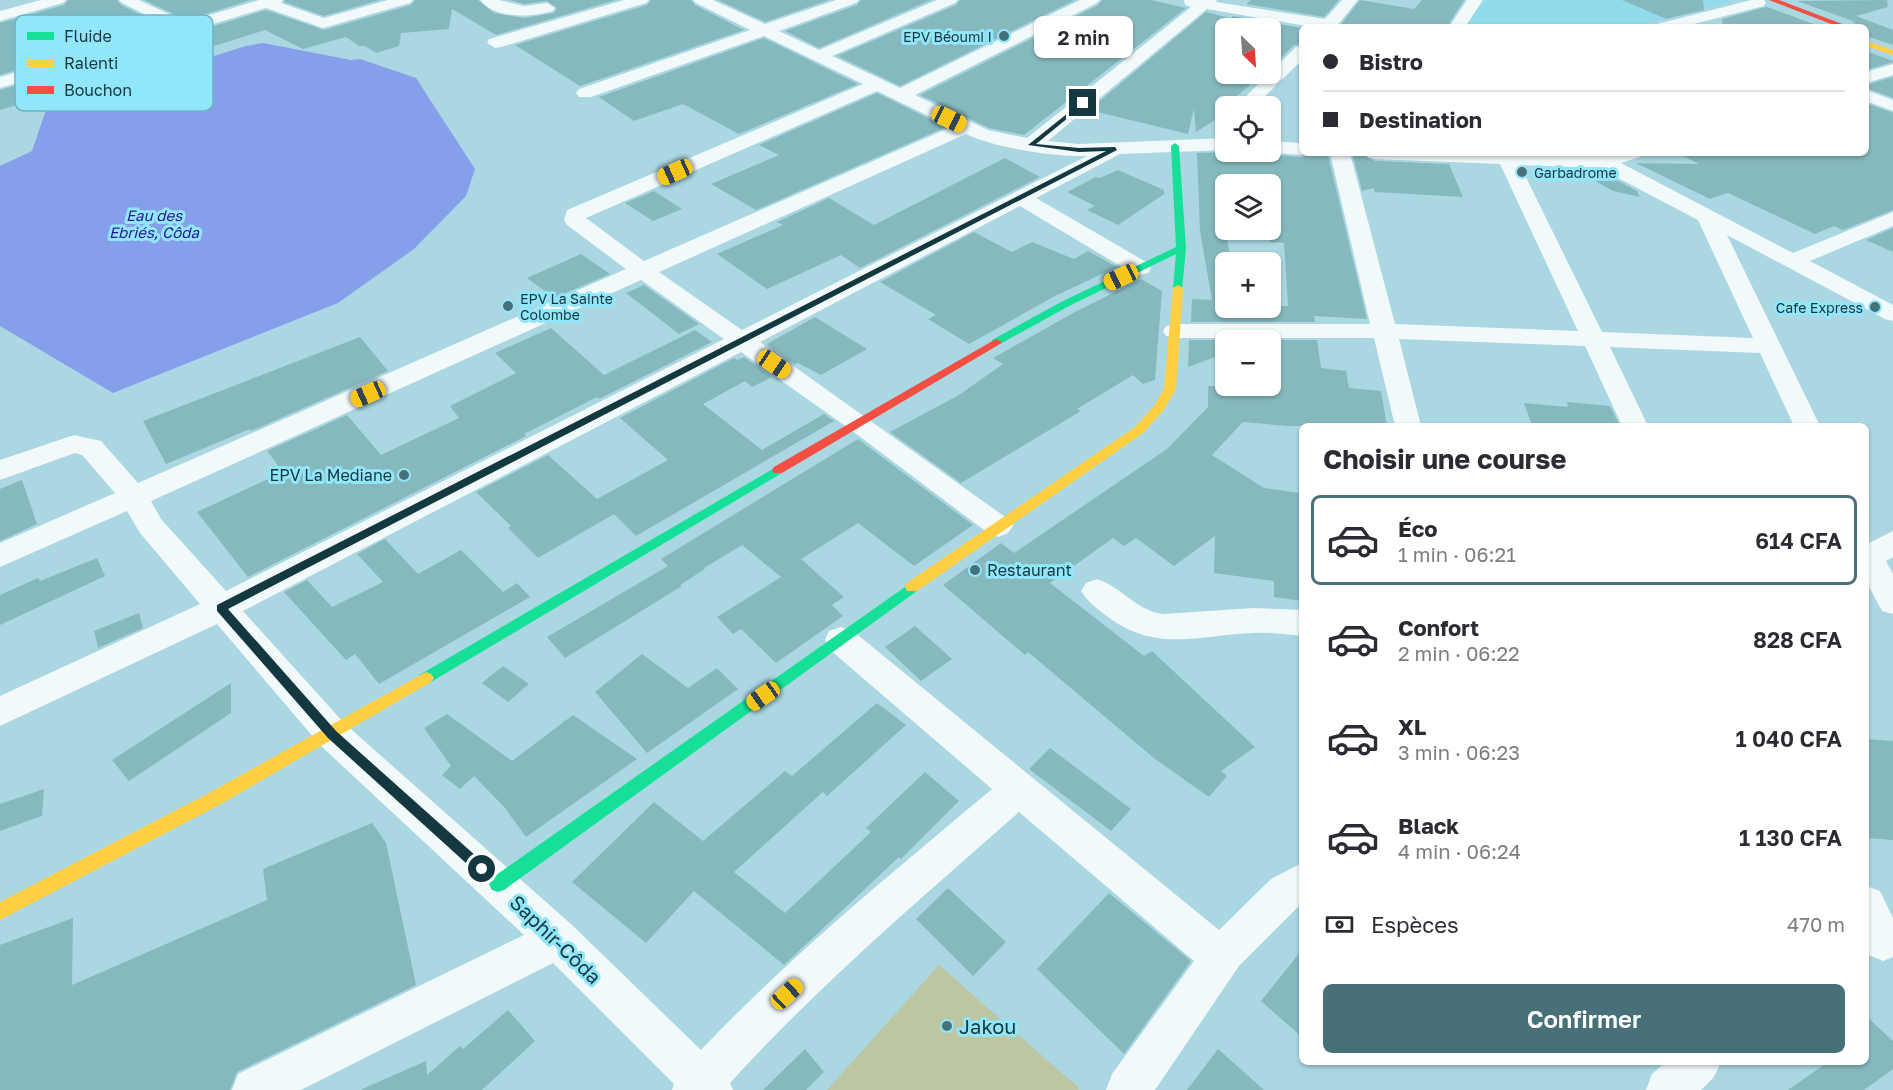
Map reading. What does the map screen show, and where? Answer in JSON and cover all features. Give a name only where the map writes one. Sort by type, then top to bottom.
[{"type":"street","points":[[0,16],[58,0]]},
{"type":"street","points":[[127,0],[158,15]]},
{"type":"street","points":[[213,18],[270,1],[323,23],[405,0]]},
{"type":"street","points":[[488,0],[505,9],[516,11],[547,8]]},
{"type":"street","points":[[495,43],[641,0]]},
{"type":"street","points":[[701,0],[875,85],[982,134],[1031,145],[1079,150],[1215,144]]},
{"type":"street","points":[[585,93],[851,0]]},
{"type":"street","points":[[818,56],[950,0]]},
{"type":"street","points":[[899,96],[1092,0]]},
{"type":"street","points":[[1181,0],[1206,2],[1318,24]]},
{"type":"street","points":[[1330,24],[1350,0]]},
{"type":"street","points":[[1459,24],[1475,0]]},
{"type":"street","points":[[1760,1],[1817,24]]},
{"type":"street","points":[[1675,24],[1760,1],[1836,24]]},
{"type":"street","points":[[1031,145],[1206,2]]},
{"type":"street","points":[[1869,35],[1893,44]]},
{"type":"street","points":[[1869,44],[1893,53]]},
{"type":"street","points":[[1255,96],[1299,54]]},
{"type":"street","points":[[1869,77],[1893,69]]},
{"type":"street","points":[[0,83],[15,78]]},
{"type":"street","points":[[875,85],[574,215],[575,220],[998,526]]},
{"type":"street","points":[[1869,96],[1893,106]]},
{"type":"street","points":[[0,556],[644,272],[966,127]]},
{"type":"street","points":[[498,884],[998,526],[1139,430],[1159,408],[1170,389],[1181,248],[1175,146]]},
{"type":"street","points":[[0,712],[221,608],[1115,148]]},
{"type":"street","points":[[1281,148],[1299,149]]},
{"type":"street","points":[[1341,156],[1407,423]]},
{"type":"street","points":[[1634,423],[1507,156],[1596,157],[1893,314]]},
{"type":"street","points":[[1021,198],[1140,268]]},
{"type":"street","points":[[1707,217],[1806,423]]},
{"type":"street","points":[[1792,261],[1893,218]]},
{"type":"street","points":[[0,911],[93,865],[332,734],[965,360],[1065,304],[1181,248]]},
{"type":"street","points":[[1175,330],[1386,331],[1769,346]]},
{"type":"street","name":"Saphir-Côda","points":[[0,470],[74,444],[91,447],[134,497],[150,526],[332,734],[558,939],[702,1087]]},
{"type":"street","points":[[1876,551],[1893,602]]},
{"type":"street","points":[[1097,591],[1130,617],[1146,625],[1164,627],[1254,620],[1299,623]]},
{"type":"street","points":[[841,640],[1221,958]]},
{"type":"street","points":[[702,1087],[756,1023],[871,916],[1019,789]]},
{"type":"street","points":[[1128,1090],[1221,958],[1285,892],[1299,884]]},
{"type":"street","points":[[1869,912],[1881,942]]},
{"type":"street","points":[[254,1090],[558,939]]},
{"type":"street","points":[[1668,1090],[1696,1065]]},
{"type":"shaded area","points":[[1482,0],[1732,1],[1645,24],[1467,24]]},
{"type":"green space","name":"Jakou","points":[[939,965],[1079,1088],[1078,1090],[827,1090]]},
{"type":"water","name":"Eau des Ebriés, Côda","points":[[263,43],[351,60],[360,59],[416,78],[475,169],[466,196],[414,249],[338,303],[113,393],[0,326],[0,166],[32,151],[46,111],[213,111],[213,56]]},
{"type":"building","points":[[68,0],[117,0],[121,5],[141,15],[28,15],[64,5]]},
{"type":"building","points":[[144,0],[251,0],[202,15],[176,15]]},
{"type":"building","points":[[285,0],[380,0],[324,16],[284,2]]},
{"type":"building","points":[[415,0],[478,0],[494,13],[524,18],[554,13],[557,8],[547,1],[524,4],[509,0],[616,0],[496,35],[452,9],[449,29],[401,33],[399,46],[376,53],[365,46],[359,46],[346,37],[303,49],[265,30],[213,46],[213,26],[266,10],[324,30],[411,5]]},
{"type":"building","points":[[651,0],[691,0],[695,5],[744,30],[580,86],[515,45],[647,5]]},
{"type":"building","points":[[718,0],[829,0],[765,22]]},
{"type":"building","points":[[861,0],[931,0],[819,48],[785,31],[857,5]]},
{"type":"building","points":[[960,0],[1075,0],[900,86],[837,56],[956,5]]},
{"type":"building","points":[[1102,0],[1151,0],[1186,8],[1024,135],[989,128],[920,95],[1098,5]]},
{"type":"building","points":[[1251,0],[1339,0],[1324,17],[1246,4]]},
{"type":"building","points":[[1360,0],[1414,9],[1422,0],[1464,0],[1449,24],[1341,24]]},
{"type":"building","points":[[1622,0],[1703,0],[1704,10],[1666,19]]},
{"type":"building","points":[[1887,0],[1888,7],[1856,16],[1893,30],[1893,45],[1869,37],[1869,24],[1855,24],[1853,21],[1797,1]]},
{"type":"building","points":[[1766,7],[1814,24],[1723,24],[1722,19]]},
{"type":"building","points":[[1206,12],[1226,17],[1215,18],[1215,84],[1251,84],[1237,96],[1215,96],[1215,120],[1196,132],[1194,108],[1188,134],[1089,110]]},
{"type":"building","points":[[15,19],[15,71],[0,75],[0,23]]},
{"type":"building","points":[[1281,24],[1299,27],[1299,44],[1294,45],[1281,58]]},
{"type":"building","points":[[764,38],[858,84],[739,134],[683,104],[634,121],[599,97]]},
{"type":"building","points":[[1869,52],[1893,61],[1869,69]]},
{"type":"building","points":[[1893,77],[1893,98],[1869,89],[1869,84]]},
{"type":"building","points":[[15,86],[15,105],[0,110],[0,90]]},
{"type":"building","points":[[877,93],[946,127],[756,210],[711,184],[779,155],[759,145]]},
{"type":"building","points":[[1869,104],[1893,113],[1893,210],[1843,230],[1834,226],[1815,234],[1728,193],[1710,199],[1636,163],[1699,164],[1683,156],[1869,156]]},
{"type":"building","points":[[1215,152],[1215,162],[1281,162],[1281,155],[1328,156],[1367,319],[1314,316],[1315,322],[1191,322],[1192,299],[1212,300],[1200,231],[1197,153]],"holes":[[[1215,174],[1281,174],[1281,240],[1270,240],[1270,242],[1284,243],[1288,306],[1281,306],[1281,318],[1215,318],[1215,252],[1229,252],[1227,240],[1215,240]]]},
{"type":"building","points":[[1353,156],[1365,156],[1375,161],[1449,164],[1463,197],[1375,192],[1373,188],[1362,191]]},
{"type":"building","points":[[1005,158],[1040,177],[860,268],[841,255],[767,289],[717,254],[783,225],[777,222],[829,198],[874,225]]},
{"type":"building","points":[[1573,169],[1598,170],[1637,191],[1640,197],[1613,191]]},
{"type":"building","points":[[1118,170],[1164,190],[1164,194],[1118,225],[1087,210],[1095,206],[1067,192],[1096,177],[1100,178]]},
{"type":"building","points":[[654,191],[682,209],[653,221],[625,203]]},
{"type":"building","points":[[1893,228],[1893,252],[1866,240]]},
{"type":"building","points":[[974,232],[1012,252],[1032,242],[1074,259],[1088,251],[1117,267],[1055,296],[969,344],[928,319],[936,315],[880,282]]},
{"type":"building","points":[[581,254],[610,274],[554,298],[527,278]]},
{"type":"building","points":[[1141,279],[1162,291],[1155,380],[1143,384],[1133,375],[1077,409],[1081,411],[961,483],[890,432],[959,395],[1003,364],[993,358],[1075,312]]},
{"type":"building","points":[[644,285],[699,324],[679,334],[626,293]]},
{"type":"building","points":[[815,317],[867,349],[821,375],[798,363],[795,364],[767,344]]},
{"type":"building","points":[[551,328],[604,375],[695,330],[712,342],[599,399],[597,397],[524,434],[526,436],[248,577],[197,512],[283,472],[267,451],[347,415],[381,455],[459,418],[450,406],[516,373],[495,353]]},
{"type":"building","points":[[360,337],[388,371],[251,431],[250,429],[166,464],[143,421]]},
{"type":"building","points":[[1189,340],[1215,340],[1215,357],[1188,367]]},
{"type":"building","points":[[1281,340],[1317,340],[1321,368],[1346,371],[1349,388],[1381,391],[1386,423],[1299,423],[1299,426],[1288,426],[1243,422],[1212,455],[1264,488],[1299,493],[1299,601],[1274,597],[1274,581],[1214,573],[1215,536],[1174,566],[1136,538],[1124,546],[1113,538],[1050,583],[1144,656],[1152,651],[1255,747],[1221,771],[1227,776],[1209,797],[1155,759],[1028,652],[1025,655],[943,585],[1001,543],[1014,553],[1167,449],[1208,407],[1208,386],[1215,386],[1215,396],[1281,396]]},
{"type":"building","points":[[744,357],[772,377],[752,387],[745,381],[703,404],[762,450],[824,414],[834,421],[636,536],[614,514],[538,558],[508,528],[511,526],[476,492],[548,455],[597,499],[668,460],[620,418],[734,358],[737,360]]},
{"type":"building","points":[[1567,402],[1610,406],[1618,423],[1531,423],[1524,403],[1568,407]]},
{"type":"building","points":[[858,439],[973,525],[914,566],[858,523],[801,559],[844,597],[832,605],[843,616],[776,663],[741,629],[733,634],[717,617],[781,577],[742,545],[704,568],[680,585],[682,586],[565,658],[547,637],[668,566],[661,559]]},
{"type":"building","points":[[22,480],[37,524],[0,541],[0,489]]},
{"type":"building","points":[[385,539],[418,574],[461,550],[503,592],[517,583],[530,597],[379,684],[355,654],[346,660],[284,592],[307,580],[332,607],[383,582],[357,554]]},
{"type":"building","points":[[97,558],[105,576],[0,625],[0,595],[38,578],[40,581]]},
{"type":"building","points":[[139,613],[143,628],[98,648],[94,631]]},
{"type":"building","points":[[915,626],[952,659],[921,681],[885,647]]},
{"type":"building","points":[[642,654],[688,688],[717,668],[738,689],[647,753],[595,692]]},
{"type":"building","points":[[503,666],[529,684],[508,702],[482,683]]},
{"type":"building","points":[[231,683],[231,713],[129,781],[112,760]]},
{"type":"building","points":[[877,703],[906,725],[827,796],[823,792],[734,872],[785,913],[871,832],[866,828],[925,772],[959,801],[901,859],[899,857],[784,965],[694,891],[646,943],[572,882],[654,802],[703,841],[785,771],[792,776]]},
{"type":"building","points":[[447,714],[512,761],[573,715],[637,759],[526,837],[505,808],[474,776],[460,789],[442,775],[451,766],[424,728]]},
{"type":"building","points":[[1869,739],[1893,741],[1893,840],[1869,838]]},
{"type":"building","points":[[1050,748],[1131,809],[1111,831],[1029,769]]},
{"type":"building","points":[[44,789],[42,816],[0,831],[0,804]]},
{"type":"building","points":[[372,823],[386,843],[416,985],[237,1072],[230,1090],[0,1090],[0,945],[73,918],[72,985],[267,900],[263,869]]},
{"type":"building","points":[[948,888],[1006,942],[973,976],[916,919]]},
{"type":"building","points":[[1109,893],[1191,961],[1124,1054],[1037,969]]},
{"type":"building","points":[[1299,954],[1299,1034],[1261,1001]]},
{"type":"building","points":[[508,1010],[535,1041],[482,1090],[360,1090],[426,1061],[427,1075],[460,1046],[463,1049]]},
{"type":"building","points":[[1869,1019],[1893,1041],[1893,1069],[1864,1090],[1788,1090],[1824,1065],[1869,1065]]},
{"type":"building","points":[[805,1049],[824,1072],[806,1090],[763,1090]]},
{"type":"building","points":[[1218,1049],[1264,1090],[1187,1090]]},
{"type":"traffic: fast","points":[[1175,146],[1181,248],[1178,288]]},
{"type":"traffic: fast","points":[[996,342],[1065,304],[1181,248]]},
{"type":"traffic: fast","points":[[426,678],[778,470]]},
{"type":"traffic: fast","points":[[498,884],[912,587]]},
{"type":"traffic: slow","points":[[1869,44],[1893,53]]},
{"type":"traffic: slow","points":[[912,587],[1139,430],[1159,408],[1170,389],[1178,288]]},
{"type":"traffic: slow","points":[[0,911],[215,799],[426,678]]},
{"type":"traffic: jam","points":[[1772,0],[1838,24]]},
{"type":"traffic: jam","points":[[778,470],[996,342]]},
{"type":"place","name":"EPV Béoumi I","points":[[1004,36]]},
{"type":"place","name":"Garbadrome","points":[[1522,172]]},
{"type":"place","name":"EPV La Sainte Colombe","points":[[508,306]]},
{"type":"place","name":"Cafe Express","points":[[1875,307]]},
{"type":"place","name":"EPV La Mediane","points":[[404,475]]},
{"type":"place","name":"Restaurant","points":[[975,570]]},
{"type":"place","name":"Jakou","points":[[947,1026]]},
{"type":"route","points":[[482,869],[332,734],[221,608],[1115,148],[1079,150],[1031,145],[1083,103]]}]
